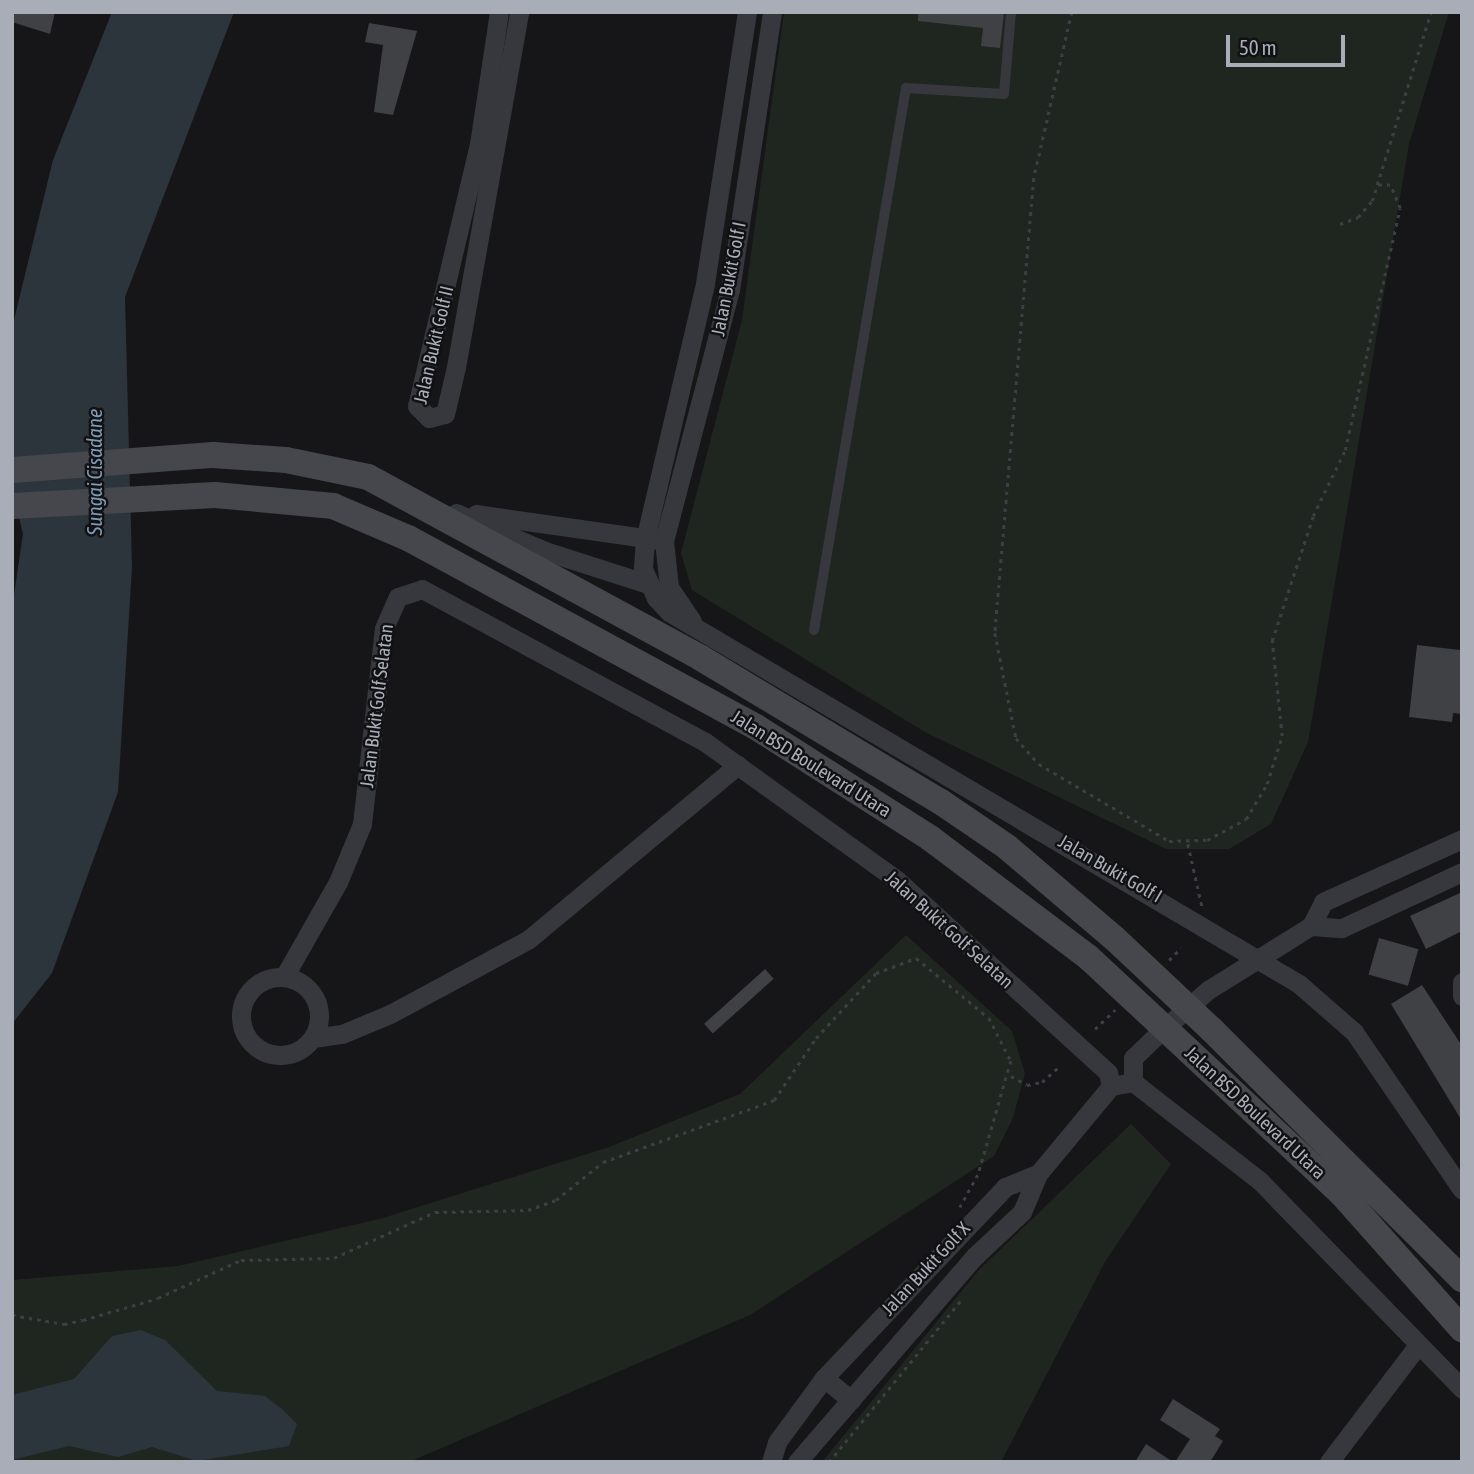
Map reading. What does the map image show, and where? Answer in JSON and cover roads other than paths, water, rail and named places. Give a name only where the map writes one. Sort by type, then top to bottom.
[{"type":"main road","name":"Jalan BSD Boulevard Utara","points":[[12,470],[213,455],[286,460],[368,477],[701,658],[941,802],[1007,847],[1114,938],[1212,1030],[1462,1279]]},
{"type":"main road","name":"Jalan BSD Boulevard Utara","points":[[12,506],[215,495],[333,506],[465,568],[756,727],[930,838],[1088,957],[1342,1194],[1462,1329]]},
{"type":"street","name":"Jalan Bukit Golf II","points":[[499,12],[480,144],[417,406],[429,418],[445,414],[456,367],[519,12]]},
{"type":"street","name":"Jalan Bukit Golf I","points":[[747,12],[705,284],[654,540],[648,584],[669,612],[692,621],[1257,959],[1354,1031],[1462,1190]]},
{"type":"street","name":"Jalan Bukit Golf I","points":[[692,621],[669,587],[654,540],[730,290],[772,12]]},
{"type":"street","points":[[368,477],[545,551],[648,584]]},
{"type":"street","points":[[458,513],[654,540]]},
{"type":"street","name":"Jalan Bukit Golf Selatan","points":[[284,977],[338,882],[362,824],[384,628],[393,604],[408,590],[429,592],[738,765],[897,880],[1110,1080]]},
{"type":"street","points":[[313,1038],[319,1019],[315,999],[302,984],[284,977],[266,979],[246,995],[241,1020],[246,1037],[258,1049],[284,1055],[313,1038],[342,1034],[402,1009],[529,939],[738,765]]},
{"type":"street","points":[[1132,1075],[1133,1058],[1195,1000],[1311,926],[1324,902],[1462,839]]},
{"type":"street","points":[[1311,926],[1342,929],[1462,872]]},
{"type":"street","points":[[1462,982],[1462,996]]},
{"type":"street","points":[[1110,1080],[1132,1075]]},
{"type":"street","points":[[1132,1075],[1260,1181],[1462,1389]]},
{"type":"street","name":"Jalan Bukit Golf X","points":[[797,1462],[975,1256],[1022,1212],[1038,1174],[1110,1080]]},
{"type":"street","name":"Jalan Bukit Golf X","points":[[771,1462],[777,1442],[824,1378],[1005,1187],[1038,1174]]},
{"type":"street","points":[[956,1236],[975,1256]]},
{"type":"street","points":[[1329,1462],[1418,1345]]},
{"type":"street","points":[[824,1378],[851,1400]]},
{"type":"lane","points":[[814,630],[906,88],[1004,94],[1011,12]]},
{"type":"water","name":"Sungai Cisadane","points":[[112,12],[234,12],[125,297],[132,567],[118,792],[52,973],[12,1024],[12,608],[23,534],[12,488],[12,328],[53,160]]},
{"type":"water","points":[[141,1330],[165,1340],[217,1391],[265,1396],[282,1409],[297,1424],[289,1446],[197,1461],[152,1447],[118,1457],[69,1446],[12,1460],[12,1395],[74,1379],[112,1336]]}]
